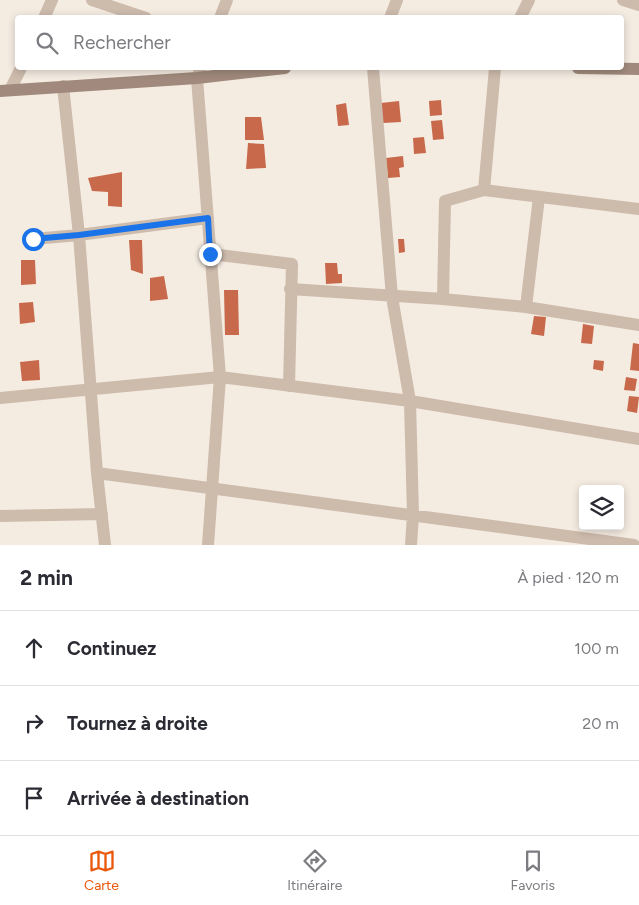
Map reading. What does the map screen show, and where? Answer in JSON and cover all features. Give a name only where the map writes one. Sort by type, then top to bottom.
[{"type":"main road","points":[[624,69],[639,69]]},
{"type":"main road","points":[[5,91],[251,70]]},
{"type":"street","points":[[45,15],[52,0]]},
{"type":"street","points":[[92,0],[137,15]]},
{"type":"street","points":[[221,15],[227,0]]},
{"type":"street","points":[[391,15],[397,0]]},
{"type":"street","points":[[522,15],[529,0]]},
{"type":"street","points":[[623,0],[639,5]]},
{"type":"street","points":[[5,91],[20,70]]},
{"type":"street","points":[[373,70],[392,297],[410,401],[413,515],[411,545]]},
{"type":"street","points":[[484,190],[495,70]]},
{"type":"street","points":[[199,73],[220,377],[208,545]]},
{"type":"street","points":[[63,86],[79,235],[97,473],[105,545]]},
{"type":"street","points":[[443,299],[444,201],[484,190],[639,209]]},
{"type":"street","points":[[526,307],[539,197]]},
{"type":"street","points":[[33,239],[79,235],[208,218]]},
{"type":"street","points":[[210,254],[292,264],[289,386]]},
{"type":"street","points":[[290,289],[443,299],[526,307],[639,325]]},
{"type":"street","points":[[0,398],[220,377],[410,401],[639,438]]},
{"type":"street","points":[[97,473],[634,545]]},
{"type":"street","points":[[0,516],[102,514]]},
{"type":"building","points":[[441,100],[442,115],[430,116],[429,101]]},
{"type":"building","points":[[399,101],[401,122],[383,123],[381,103]]},
{"type":"building","points":[[346,103],[349,125],[338,126],[336,105]]},
{"type":"building","points":[[245,117],[261,117],[264,140],[245,140]]},
{"type":"building","points":[[442,120],[444,139],[433,140],[431,121]]},
{"type":"building","points":[[424,137],[426,153],[414,154],[413,138]]},
{"type":"building","points":[[248,143],[264,144],[266,168],[246,169]]},
{"type":"building","points":[[403,156],[404,167],[399,168],[400,177],[388,178],[386,158]]},
{"type":"building","points":[[122,172],[122,207],[108,206],[108,192],[92,191],[88,178]]},
{"type":"building","points":[[398,239],[404,239],[405,252],[399,253]]},
{"type":"building","points":[[129,240],[142,240],[143,274],[131,270]]},
{"type":"building","points":[[21,260],[35,260],[36,284],[21,285]]},
{"type":"building","points":[[325,263],[337,263],[338,274],[342,274],[342,283],[326,284]]},
{"type":"building","points":[[164,276],[168,299],[150,301],[150,278]]},
{"type":"building","points":[[224,290],[238,290],[239,335],[225,335]]},
{"type":"building","points":[[33,302],[35,322],[20,324],[19,303]]},
{"type":"building","points":[[534,316],[546,317],[544,336],[531,334]]},
{"type":"building","points":[[583,324],[594,326],[592,344],[581,343]]},
{"type":"building","points":[[633,343],[639,344],[639,371],[630,370]]},
{"type":"building","points":[[39,360],[40,380],[22,381],[20,362]]},
{"type":"building","points":[[594,360],[604,361],[603,371],[593,369]]},
{"type":"building","points":[[626,377],[637,379],[635,391],[624,390]]},
{"type":"building","points":[[629,396],[639,397],[637,413],[627,411]]},
{"type":"route","points":[[33,239],[79,235],[208,218],[210,254]]}]
